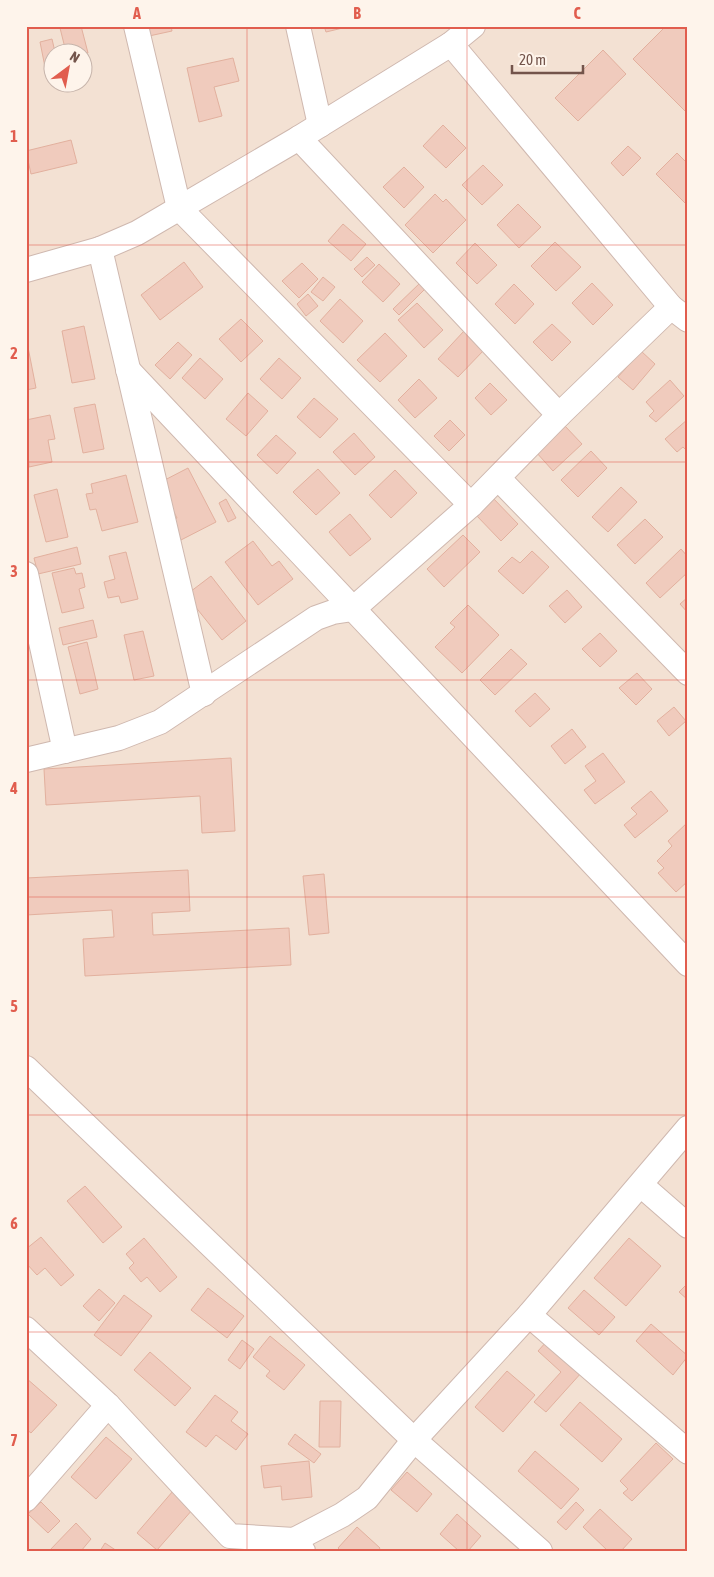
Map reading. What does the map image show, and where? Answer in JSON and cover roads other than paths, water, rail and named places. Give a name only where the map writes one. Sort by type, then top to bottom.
[{"type":"street","points":[[136,26],[179,208],[471,505]]},
{"type":"street","points":[[298,26],[320,125]]},
{"type":"street","points":[[26,270],[100,249],[137,234],[299,138],[451,44],[473,26]]},
{"type":"street","points":[[26,760],[143,730],[204,694],[316,618],[333,612],[353,610],[499,479],[559,415],[679,314],[451,44]]},
{"type":"street","points":[[299,138],[559,415]]},
{"type":"street","points":[[100,249],[204,694]]},
{"type":"street","points":[[128,370],[688,964]]},
{"type":"street","points":[[499,479],[688,673]]},
{"type":"street","points":[[26,574],[65,751]]},
{"type":"street","points":[[26,1068],[414,1440],[540,1551]]},
{"type":"street","points":[[26,1329],[108,1405],[223,1543],[298,1546],[367,1498],[414,1440],[529,1315],[688,1128]]},
{"type":"street","points":[[641,1185],[688,1226]]},
{"type":"street","points":[[529,1315],[688,1452]]},
{"type":"street","points":[[26,1499],[108,1405]]}]
